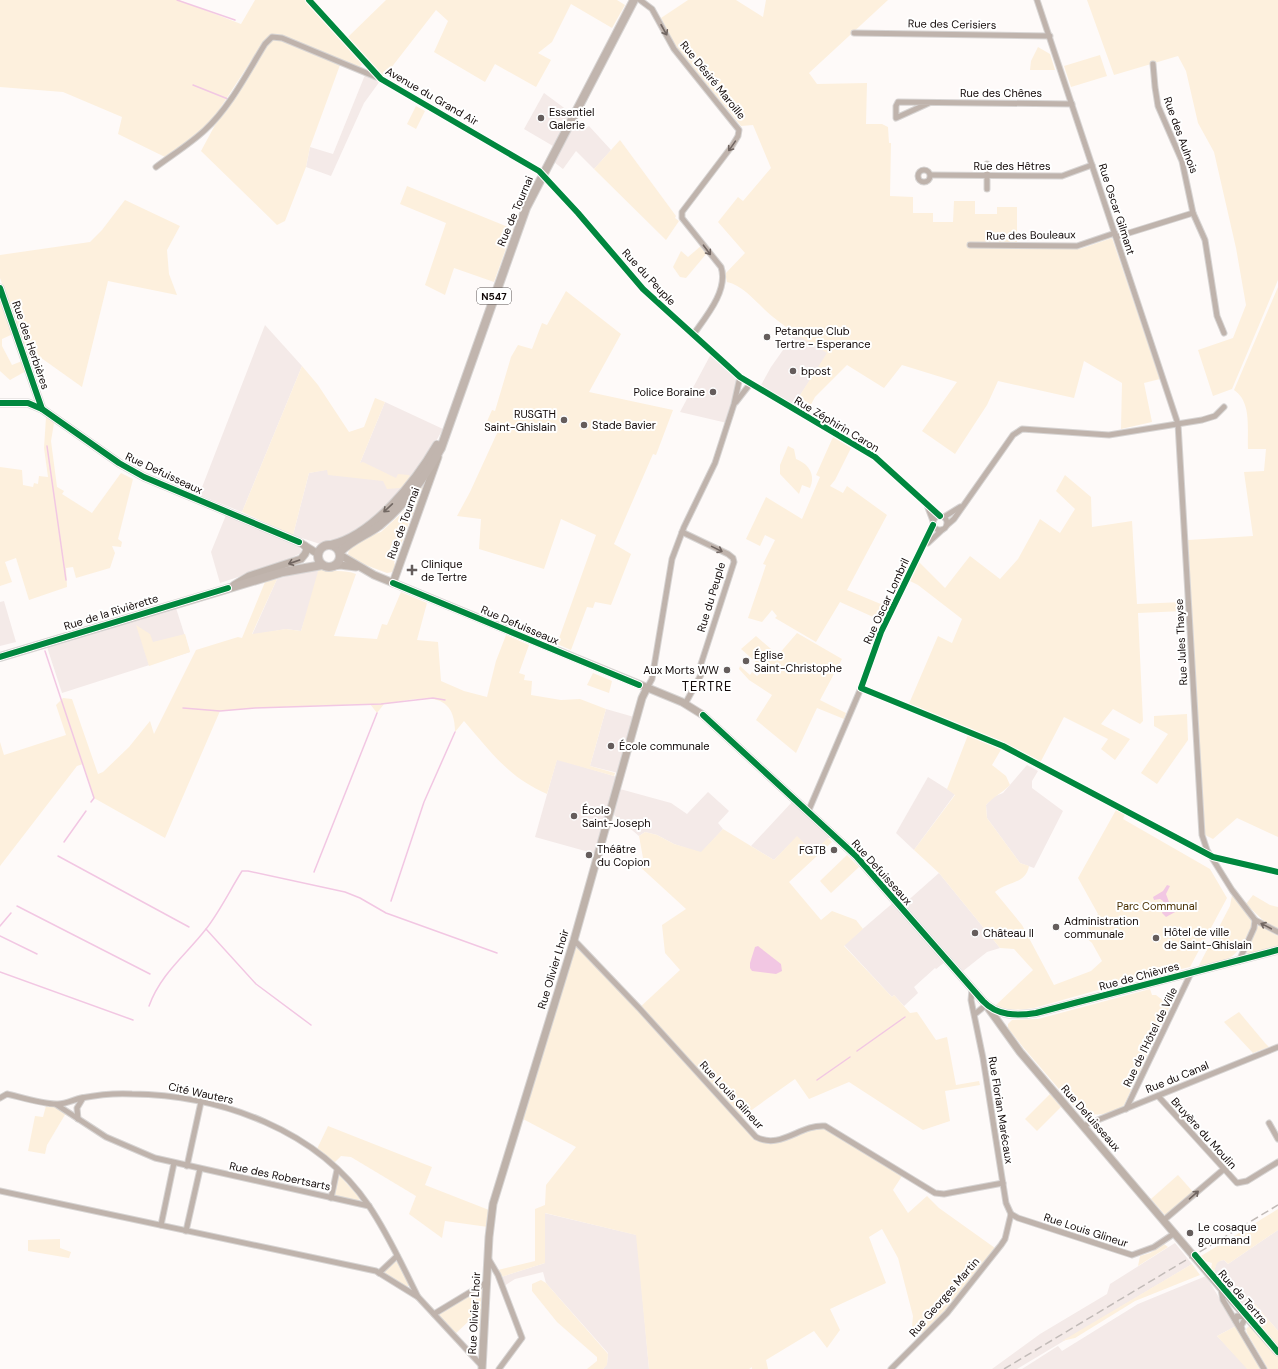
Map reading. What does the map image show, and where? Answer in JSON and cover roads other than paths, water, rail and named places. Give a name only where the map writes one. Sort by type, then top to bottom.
[{"type":"main road","name":"Rue de Tournai","points":[[340,554],[348,544],[379,526],[403,503],[424,476],[441,448],[510,249],[526,208],[542,174],[634,0]]},
{"type":"main road","name":"Rue de Tournai","points":[[331,545],[364,528],[400,497],[425,466],[450,420]]},
{"type":"main road","points":[[331,545],[336,547],[340,554],[339,562],[328,568],[322,565],[319,553],[331,545]]},
{"type":"main road","name":"Rue de la Rivièrette","points":[[300,568],[319,553]]},
{"type":"main road","name":"Rue de la Rivièrette","points":[[0,657],[228,588],[300,568],[322,565]]},
{"type":"street","name":"Avenue du Grand Air","points":[[309,0],[381,79],[542,174]]},
{"type":"street","name":"Rue Désiré Maroille","points":[[640,0],[652,9],[674,49],[739,130],[738,136],[732,146],[682,212],[682,218],[721,267],[723,273],[715,303],[693,335]]},
{"type":"street","name":"Rue Oscar Gilmant","points":[[1037,0],[1178,424]]},
{"type":"street","name":"Rue des Cerisiers","points":[[854,33],[1050,36]]},
{"type":"street","points":[[156,167],[196,137],[215,120],[230,100],[265,44],[272,37],[282,38],[381,79]]},
{"type":"street","name":"Rue des Aulnois","points":[[1153,64],[1154,87],[1158,106],[1182,161],[1193,213],[1205,240],[1217,316],[1224,333]]},
{"type":"street","name":"Rue des Chênes","points":[[929,103],[896,118],[896,106],[898,102],[1072,104]]},
{"type":"street","points":[[987,164],[987,189]]},
{"type":"street","name":"Rue des Hêtres","points":[[931,175],[1062,176],[1092,166]]},
{"type":"street","name":"Rue du Peuple","points":[[542,174],[643,289],[740,377],[750,384]]},
{"type":"street","points":[[1116,235],[1193,213]]},
{"type":"street","name":"Rue des Bouleaux","points":[[970,245],[1077,246],[1116,235]]},
{"type":"street","name":"Rue des Herbières","points":[[0,288],[42,409]]},
{"type":"street","points":[[647,688],[652,679],[670,566],[682,532],[715,463],[734,404],[740,377]]},
{"type":"street","points":[[734,404],[750,384]]},
{"type":"street","name":"Rue Zéphirin Caron","points":[[750,384],[875,458],[942,516]]},
{"type":"street","name":"Rue Defuisseaux","points":[[0,403],[28,403],[42,409],[119,464],[144,477],[302,544],[319,553]]},
{"type":"street","name":"Rue Oscar Lombril","points":[[923,548],[954,519],[1013,435],[1022,429],[1099,436],[1211,418],[1220,412],[1224,407]]},
{"type":"street","name":"Rue Jules Thayse","points":[[1178,424],[1202,835],[1204,843],[1232,890],[1255,920]]},
{"type":"street","name":"Rue de Tournai","points":[[394,583],[441,448]]},
{"type":"street","name":"Rue Zéphirin Caron","points":[[927,504],[933,523]]},
{"type":"street","points":[[942,530],[936,529],[933,523],[942,516],[963,505]]},
{"type":"street","points":[[942,516],[947,525]]},
{"type":"street","name":"Rue Oscar Lombril","points":[[808,812],[861,688],[881,632],[923,548],[933,523]]},
{"type":"street","name":"Rue du Peuple","points":[[682,532],[728,554],[733,560],[701,664],[702,673],[685,704]]},
{"type":"street","points":[[228,588],[249,576],[301,559],[307,549],[302,544]]},
{"type":"street","name":"Rue Defuisseaux","points":[[340,554],[361,569]]},
{"type":"street","name":"Rue Defuisseaux","points":[[334,566],[348,565],[361,569],[685,704],[708,719],[861,860],[986,1005],[1020,1052],[1195,1255]]},
{"type":"street","name":"Rue Olivier Lhoir","points":[[482,1368],[492,1204],[574,940],[642,698],[647,688]]},
{"type":"street","points":[[861,688],[1004,746],[1213,857],[1278,872]]},
{"type":"street","points":[[1238,961],[1254,928],[1255,920],[1278,932]]},
{"type":"street","name":"Rue Louis Glineur","points":[[574,940],[639,1008],[756,1137],[764,1141],[776,1141],[816,1126],[825,1126],[935,1194],[944,1194],[1003,1183]]},
{"type":"street","name":"Rue de Chièvres","points":[[1004,1013],[1036,1013],[1278,950]]},
{"type":"street","name":"Rue de l'Hôtel de Ville","points":[[1126,1109],[1191,973]]},
{"type":"street","name":"Rue Florian Marécaux","points":[[972,989],[971,1000],[975,1014],[1006,1203],[1011,1214]]},
{"type":"street","points":[[975,1014],[986,1005]]},
{"type":"street","name":"Rue Defuisseaux","points":[[986,1005],[995,1011],[1004,1013]]},
{"type":"street","points":[[1004,1013],[1004,1030]]},
{"type":"street","name":"Rue du Canal","points":[[1083,1126],[1278,1047]]},
{"type":"street","name":"Cité Wauters","points":[[0,1098],[7,1094],[57,1105],[83,1098],[130,1094],[152,1094],[186,1098],[237,1111],[278,1127],[311,1149],[337,1170],[369,1206],[418,1297]]},
{"type":"street","name":"Bruyère du Moulin","points":[[1158,1096],[1237,1183],[1242,1183],[1278,1162]]},
{"type":"street","points":[[78,1119],[77,1108],[83,1098]]},
{"type":"street","points":[[187,1166],[201,1102]]},
{"type":"street","name":"Rue des Robertsarts","points":[[57,1105],[106,1137],[155,1158],[369,1206]]},
{"type":"street","points":[[1269,1123],[1278,1139]]},
{"type":"street","points":[[161,1225],[174,1163]]},
{"type":"street","points":[[186,1230],[200,1169]]},
{"type":"street","points":[[1164,1220],[1224,1169]]},
{"type":"street","points":[[331,1198],[337,1170]]},
{"type":"street","name":"Cité Wauters","points":[[0,1190],[379,1273],[418,1297],[482,1368]]},
{"type":"street","name":"Rue Louis Glineur","points":[[1011,1214],[1018,1218],[1132,1255],[1154,1247],[1175,1233]]},
{"type":"street","name":"Rue Georges Martin","points":[[891,1369],[947,1313],[1001,1245],[1006,1234],[1011,1214]]},
{"type":"street","name":"Rue de Tertre","points":[[1195,1255],[1220,1287],[1278,1352]]},
{"type":"street","points":[[379,1273],[397,1256]]},
{"type":"street","name":"Rue Olivier Lhoir","points":[[488,1258],[498,1275],[522,1336],[522,1340],[500,1369]]},
{"type":"street","points":[[434,1314],[487,1282]]},
{"type":"street","points":[[1220,1287],[1223,1300],[1264,1369]]},
{"type":"street","points":[[1236,1322],[1237,1316],[1246,1317],[1242,1326],[1243,1332]]},
{"type":"waterway","points":[[177,0],[235,20]]},
{"type":"waterway","points":[[193,85],[228,99]]},
{"type":"waterway","points":[[47,446],[66,580]]},
{"type":"waterway","points":[[45,651],[94,798],[91,802]]},
{"type":"waterway","points":[[183,708],[220,711],[255,708],[381,704],[433,698],[445,700]]},
{"type":"waterway","points":[[314,872],[377,713]]},
{"type":"waterway","points":[[391,901],[424,802],[455,732]]},
{"type":"waterway","points":[[64,842],[86,811]]},
{"type":"waterway","points":[[58,856],[189,927]]},
{"type":"waterway","points":[[149,1006],[160,984],[174,965],[211,922],[242,871],[345,892],[360,898],[386,913],[497,953]]},
{"type":"waterway","points":[[17,906],[150,974]]},
{"type":"waterway","points":[[0,926],[11,913]]},
{"type":"waterway","points":[[206,929],[256,984],[311,1025]]},
{"type":"waterway","points":[[0,936],[37,954]]},
{"type":"waterway","points":[[0,972],[133,1020]]},
{"type":"waterway","points":[[857,1051],[905,1017]]},
{"type":"waterway","points":[[817,1080],[850,1057]]},
{"type":"railway","points":[[1004,1369],[1278,1205]]},
{"type":"place","name":"Essentiel Galerie","points":[[541,118]]},
{"type":"place","name":"Petanque Club Tertre - Esperance","points":[[767,337]]},
{"type":"place","name":"bpost","points":[[793,371]]},
{"type":"place","name":"Police Boraine","points":[[713,392]]},
{"type":"place","name":"RUSGTH Saint-Ghislain","points":[[564,420]]},
{"type":"place","name":"Stade Bavier","points":[[584,425]]},
{"type":"place","name":"Clinique de Tertre","points":[[412,570]]},
{"type":"place","name":"Église Saint-Christophe","points":[[746,661]]},
{"type":"place","name":"Aux Morts WW","points":[[727,670]]},
{"type":"place","name":"École communale","points":[[611,746]]},
{"type":"place","name":"École Saint-Joseph","points":[[574,816]]},
{"type":"place","name":"FGTB","points":[[834,850]]},
{"type":"place","name":"Théâtre du Copion","points":[[589,855]]},
{"type":"place","name":"Administration communale","points":[[1056,927]]},
{"type":"place","name":"Château II","points":[[975,933]]},
{"type":"place","name":"Hôtel de ville de Saint-Ghislain","points":[[1156,938]]},
{"type":"place","name":"Le cosaque gourmand","points":[[1190,1233]]},
{"type":"district","name":"TERTRE","points":[[707,686]]},
{"type":"park label","name":"Parc Communal","points":[[1157,906]]}]
